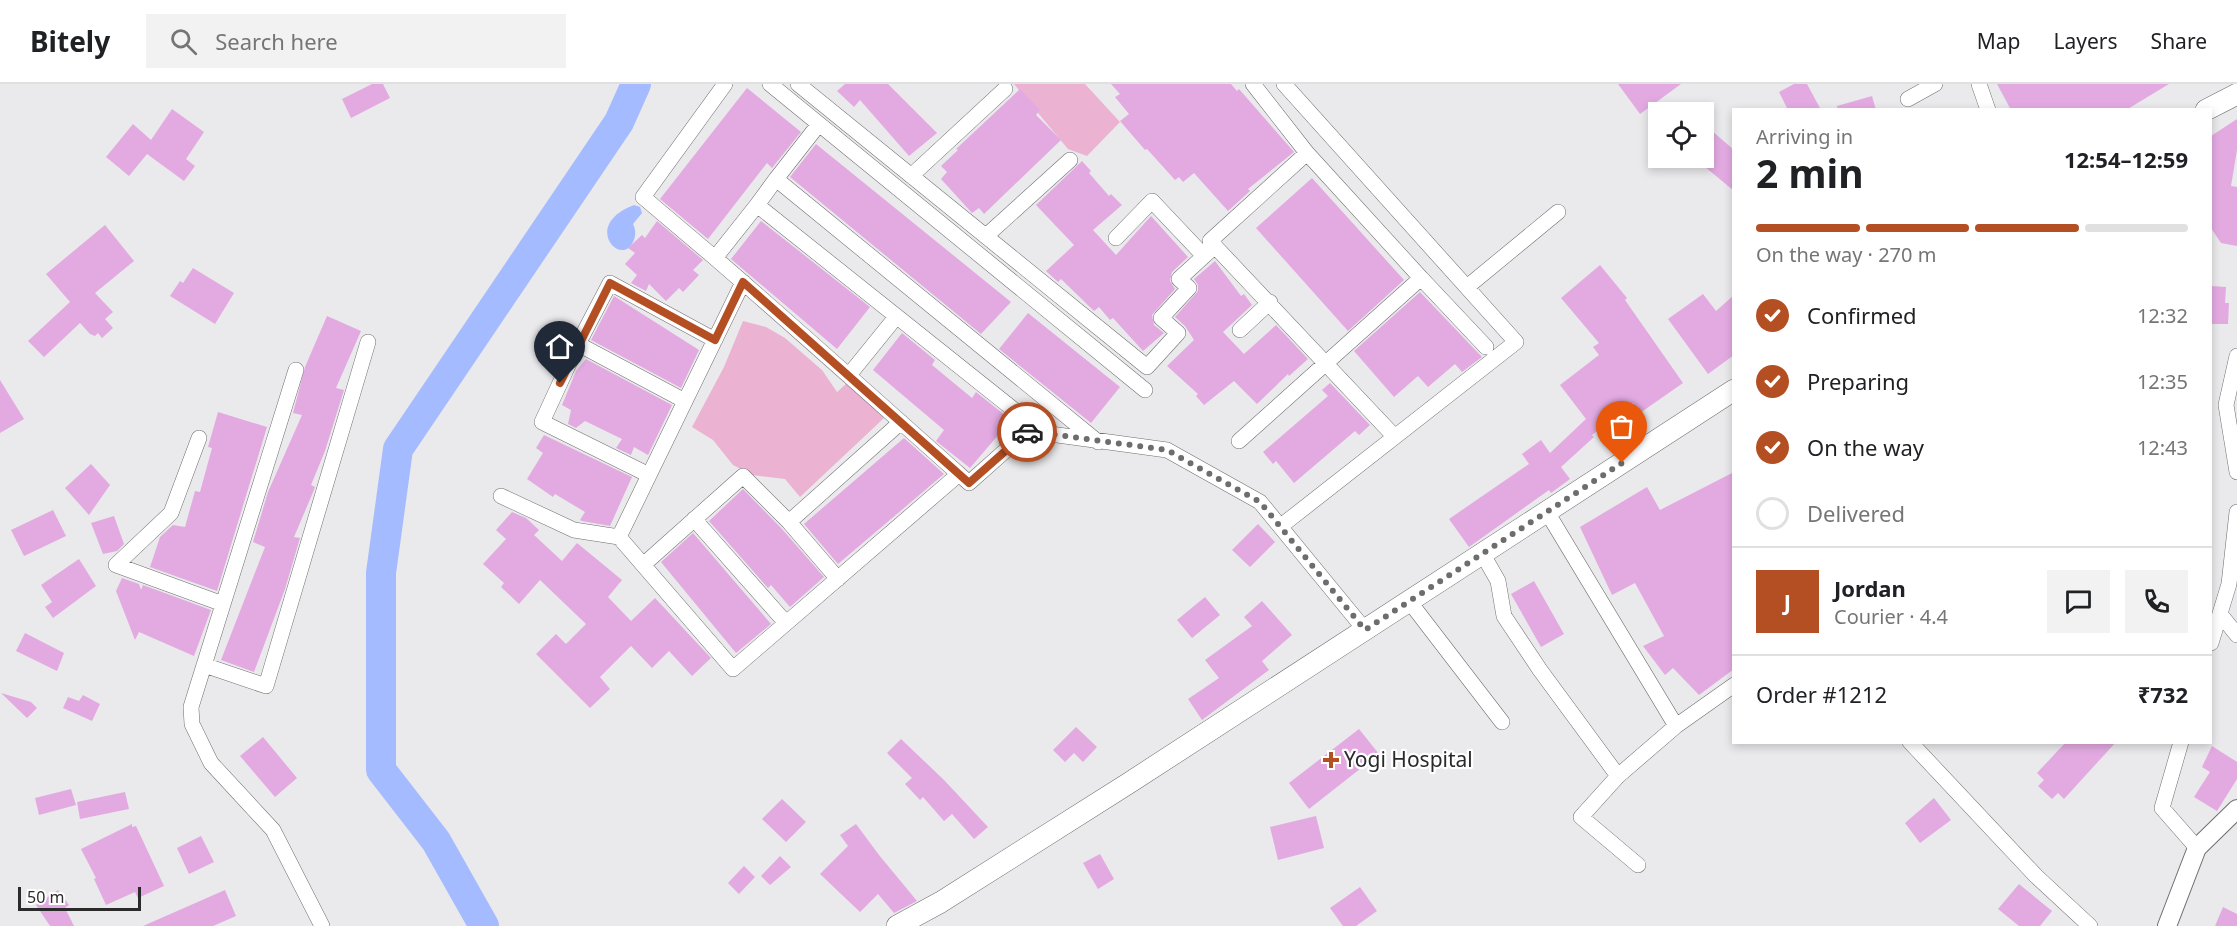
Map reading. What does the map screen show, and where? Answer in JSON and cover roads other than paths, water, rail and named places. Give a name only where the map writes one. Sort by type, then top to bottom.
[{"type":"main road","points":[[2210,108],[2237,94]]},
{"type":"main road","points":[[897,926],[951,896],[1732,391]]},
{"type":"street","points":[[725,84],[643,197],[743,282],[969,483],[1033,426]]},
{"type":"street","points":[[770,84],[1145,390]]},
{"type":"street","points":[[1253,84],[1307,153],[1486,347]]},
{"type":"street","points":[[1281,526],[1516,342],[1284,84]]},
{"type":"street","points":[[1908,99],[1935,84]]},
{"type":"street","points":[[1979,84],[1987,108]]},
{"type":"street","points":[[802,85],[1147,367],[1178,333],[1161,318],[1189,288],[1179,279],[1209,251],[1210,240],[1307,153]]},
{"type":"street","points":[[911,176],[1005,89]]},
{"type":"street","points":[[715,258],[819,124]]},
{"type":"street","points":[[986,236],[1070,160]]},
{"type":"street","points":[[776,179],[1098,442]]},
{"type":"street","points":[[1116,238],[1152,201],[1270,302],[1394,436]]},
{"type":"street","points":[[757,205],[1043,433],[1167,450],[1260,502],[1365,630]]},
{"type":"street","points":[[1467,287],[1558,212]]},
{"type":"street","points":[[1239,441],[1421,278]]},
{"type":"street","points":[[619,537],[743,282]]},
{"type":"street","points":[[649,475],[542,422],[578,344],[610,283],[715,340]]},
{"type":"street","points":[[1240,330],[1270,302]]},
{"type":"street","points":[[849,375],[896,317]]},
{"type":"street","points":[[204,665],[266,686],[368,342]]},
{"type":"street","points":[[578,344],[685,401]]},
{"type":"street","points":[[2237,356],[2218,405],[2237,472]]},
{"type":"street","points":[[296,370],[191,707],[192,724],[211,763],[273,830],[322,926]]},
{"type":"street","points":[[789,522],[901,422]]},
{"type":"street","points":[[199,438],[171,513],[116,565],[223,604]]},
{"type":"street","points":[[501,496],[574,530],[619,537],[732,669],[959,474]]},
{"type":"street","points":[[643,565],[743,476],[789,522],[838,579]]},
{"type":"street","points":[[1547,512],[1676,726]]},
{"type":"street","points":[[2212,640],[2229,584],[2237,512]]},
{"type":"street","points":[[694,519],[786,623]]},
{"type":"street","points":[[1482,553],[1498,581],[1504,616],[1540,670],[1618,776]]},
{"type":"street","points":[[1409,601],[1502,722]]},
{"type":"street","points":[[2220,614],[2237,635]]},
{"type":"street","points":[[1638,865],[1581,817],[1618,776],[1676,726],[1732,686]]},
{"type":"street","points":[[1912,744],[2036,876],[2090,926]]},
{"type":"street","points":[[2180,744],[2162,808],[2197,848]]},
{"type":"street","points":[[2167,926],[2197,848],[2237,809]]},
{"type":"water","points":[[634,205],[640,207],[642,213],[633,224],[635,238],[627,249],[621,250],[609,241],[607,232],[610,223],[618,213]]},
{"type":"waterway","points":[[484,926],[436,841],[381,770],[381,573],[398,449],[619,122],[636,84]]},
{"type":"place","name":"Yogi Hospital","points":[[1331,760]]}]
